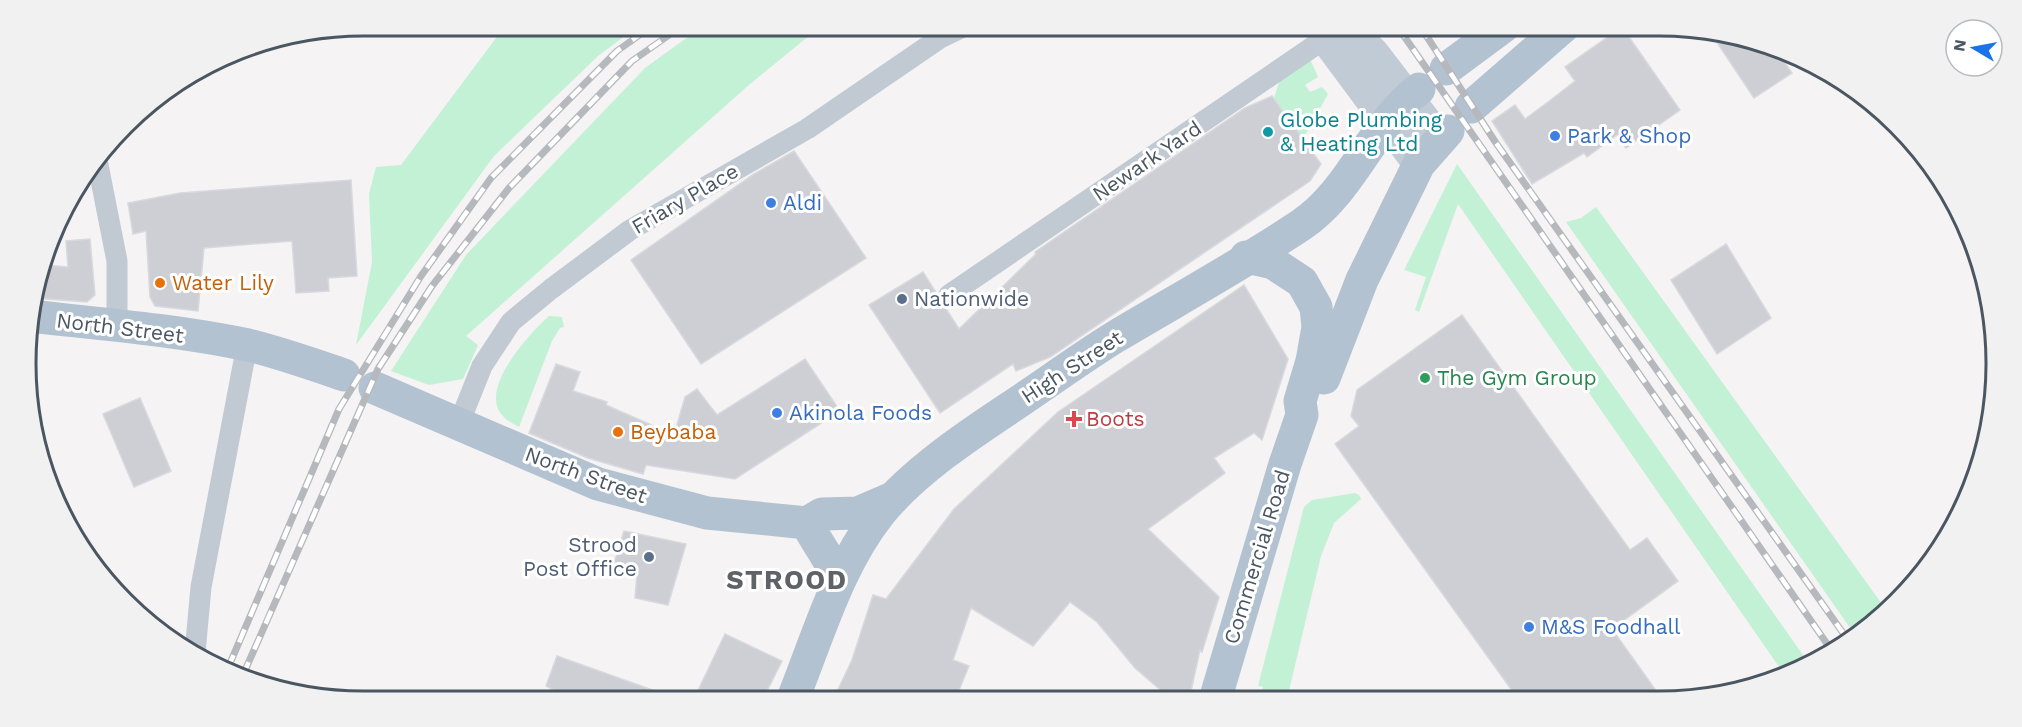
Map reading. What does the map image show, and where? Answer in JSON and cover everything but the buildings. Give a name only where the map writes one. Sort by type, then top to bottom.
[{"type":"main road","points":[[1338,36],[1385,121],[1419,164],[1444,135],[1413,93],[1372,53],[1345,36]]},
{"type":"main road","points":[[1446,69],[1491,36]]},
{"type":"main road","points":[[1471,107],[1553,36]]},
{"type":"main road","name":"High Street","points":[[796,691],[838,583],[862,539],[893,498],[963,439],[1114,338],[1193,293],[1246,257],[1303,224],[1327,201],[1354,168],[1385,121],[1413,93]]},
{"type":"main road","name":"Commercial Road","points":[[1302,415],[1313,406],[1362,280],[1419,164]]},
{"type":"main road","name":"Commercial Road","points":[[1218,691],[1285,464],[1302,415],[1300,401],[1312,361],[1318,327],[1312,297],[1302,282],[1289,271],[1267,261],[1246,257]]},
{"type":"main road","name":"North Street","points":[[40,317],[247,345],[344,375]]},
{"type":"main road","name":"North Street","points":[[375,388],[458,426],[616,490],[707,513],[807,523],[822,514],[858,513],[893,498]]},
{"type":"main road","points":[[807,523],[815,540],[831,561],[838,583]]},
{"type":"street","name":"Friary Place","points":[[458,426],[483,366],[511,322],[551,289],[630,230],[807,129],[944,36]]},
{"type":"street","name":"Newark Yard","points":[[949,296],[1324,36]]},
{"type":"street","points":[[99,171],[117,261],[117,326]]},
{"type":"street","points":[[196,644],[201,587],[247,345]]},
{"type":"green space","points":[[498,36],[625,36],[598,56],[494,156],[356,345],[372,262],[369,194],[376,167],[401,165]]},
{"type":"green space","points":[[689,36],[809,36],[750,84],[466,336],[478,345],[463,379],[429,385],[391,371],[466,255],[645,68]]},
{"type":"green space","points":[[1310,59],[1318,77],[1305,85],[1310,92],[1322,87],[1328,94],[1303,139],[1274,98],[1281,76]]},
{"type":"green space","points":[[1457,164],[1804,656],[1780,668],[1458,204],[1419,312],[1415,310],[1426,277],[1404,270]]},
{"type":"green space","points":[[1596,207],[1881,603],[1850,628],[1566,222],[1581,218]]},
{"type":"green space","points":[[549,316],[562,317],[564,327],[560,328],[552,341],[519,427],[503,416],[497,405],[497,392],[501,377],[519,348]]},
{"type":"green space","points":[[1355,493],[1361,499],[1334,523],[1321,556],[1289,691],[1262,691],[1263,687],[1258,686],[1304,507],[1312,500]]},
{"type":"railway","points":[[230,662],[339,409],[421,276],[491,178],[617,51],[638,36]]},
{"type":"railway","points":[[246,669],[378,369],[432,286],[509,188],[632,61],[668,36]]},
{"type":"railway","points":[[1404,36],[1827,644]]},
{"type":"railway","points":[[1426,36],[1496,143],[1843,634]]},
{"type":"place","name":"Globe Plumbing & Heating Ltd","points":[[1268,132]]},
{"type":"place","name":"Park & Shop","points":[[1555,136]]},
{"type":"place","name":"Aldi","points":[[771,203]]},
{"type":"place","name":"Water Lily","points":[[160,283]]},
{"type":"place","name":"Nationwide","points":[[902,299]]},
{"type":"place","name":"The Gym Group","points":[[1425,378]]},
{"type":"place","name":"Akinola Foods","points":[[777,413]]},
{"type":"place","name":"Boots","points":[[1074,419]]},
{"type":"place","name":"Beybaba","points":[[618,432]]},
{"type":"place","name":"Strood Post Office","points":[[649,557]]},
{"type":"place","name":"M&S Foodhall","points":[[1529,627]]},
{"type":"district","name":"STROOD","points":[[787,580]]}]
